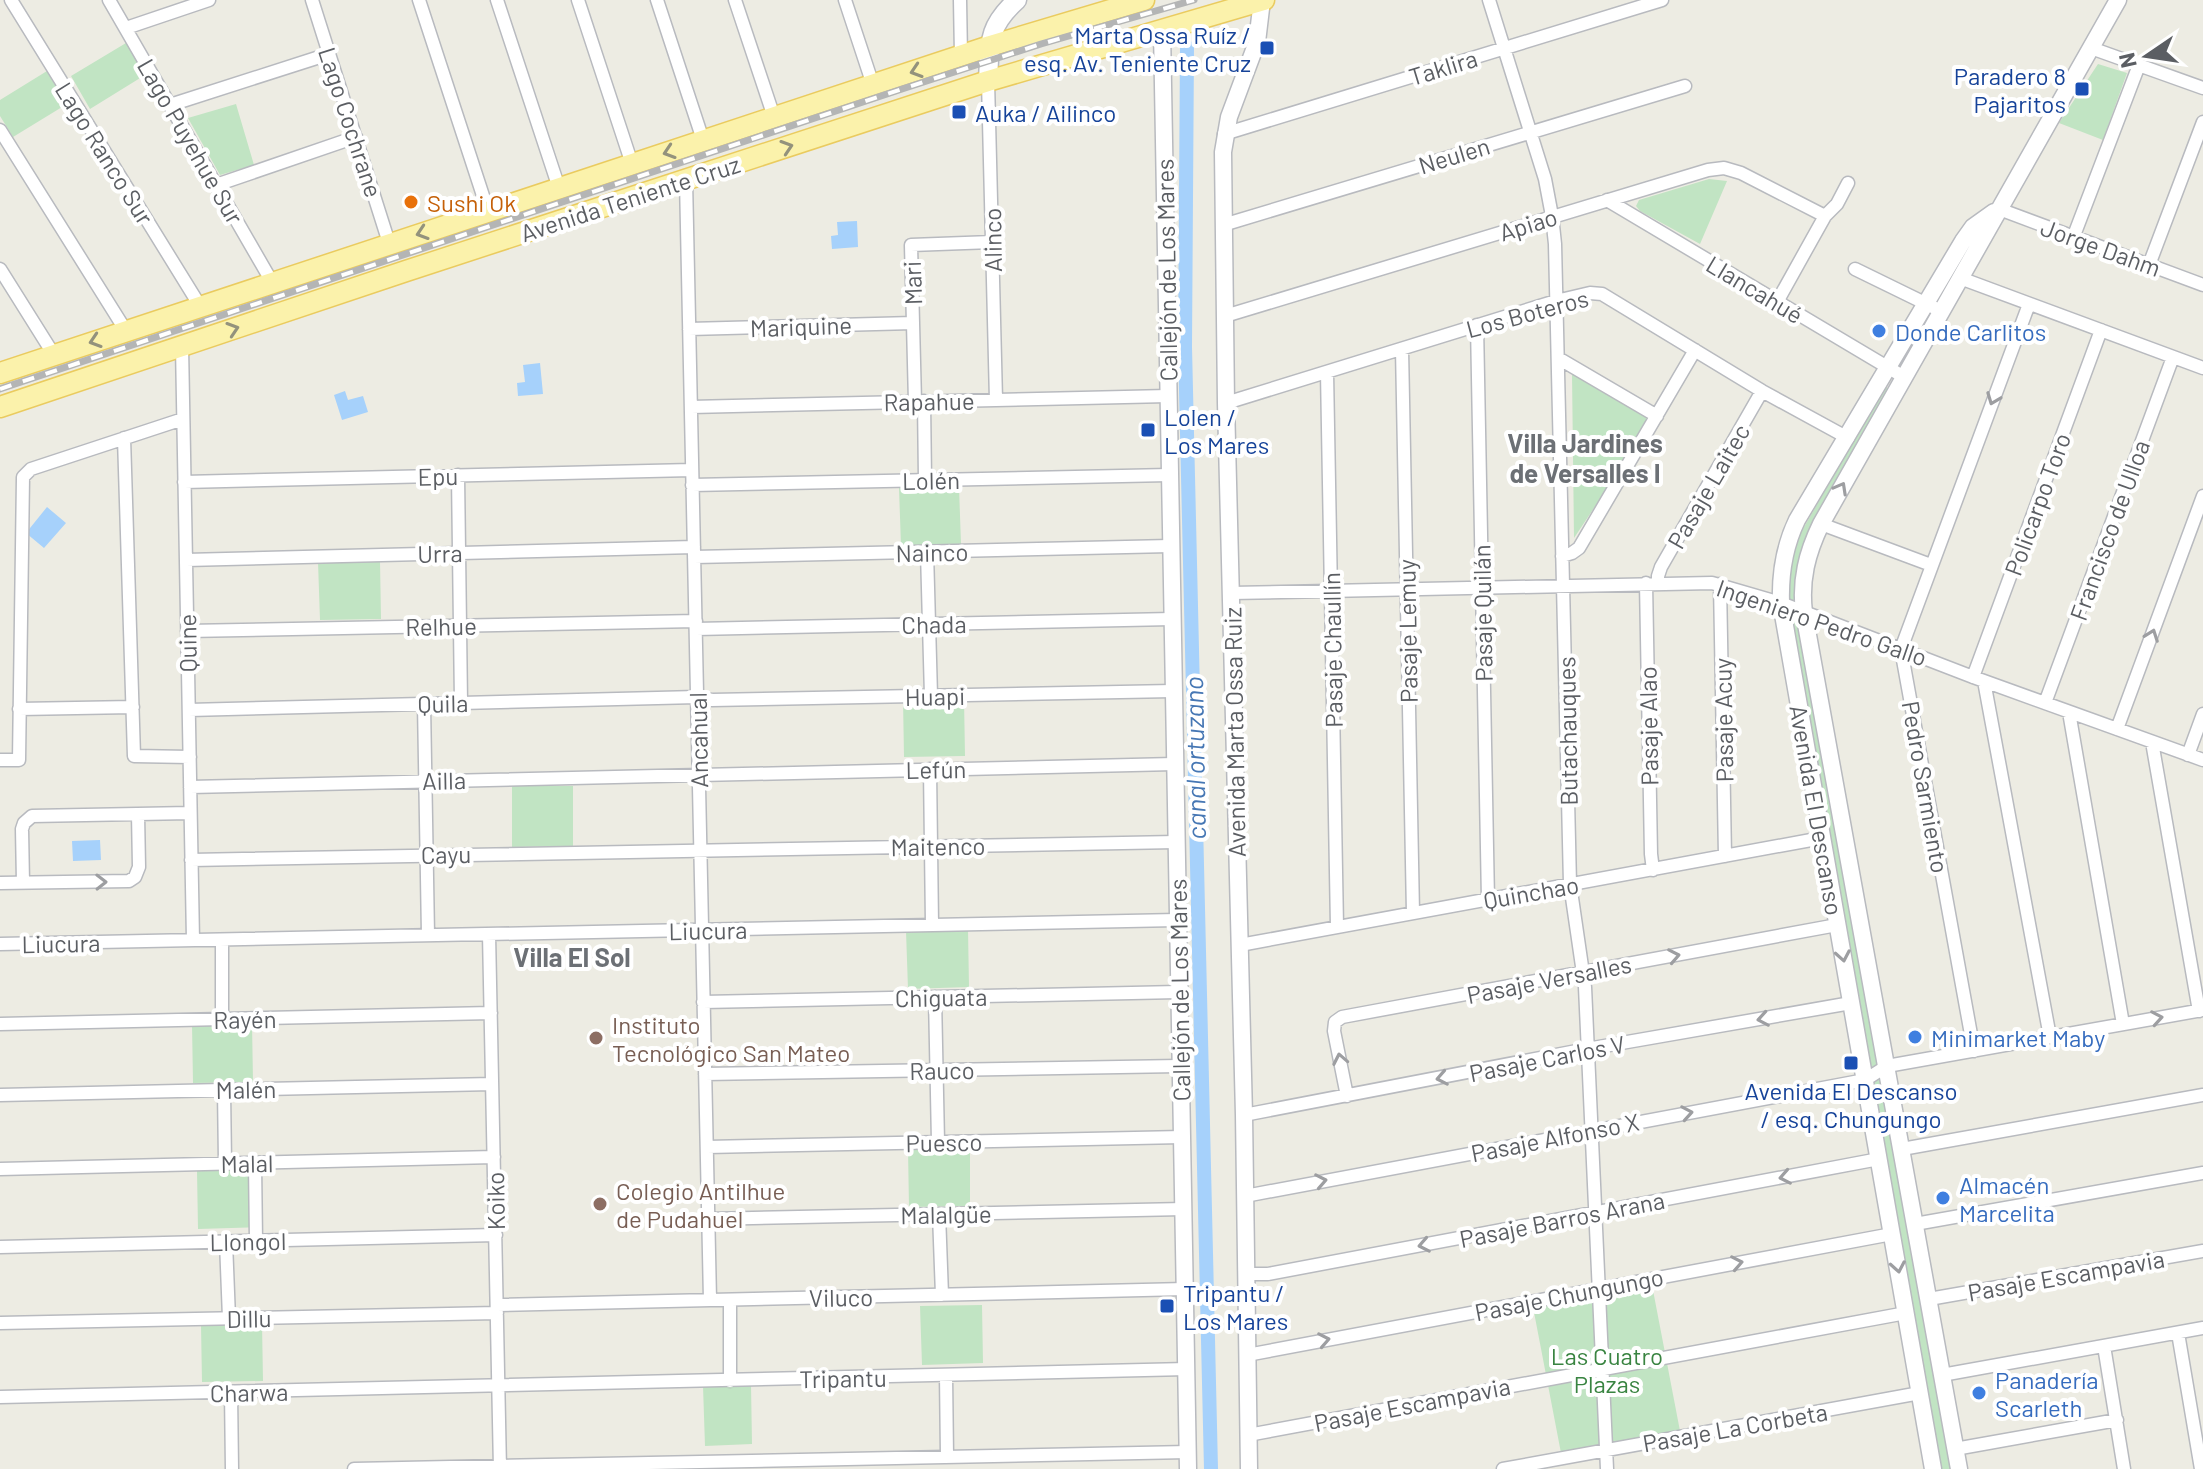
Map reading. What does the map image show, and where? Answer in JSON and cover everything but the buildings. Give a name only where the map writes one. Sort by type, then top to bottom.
[{"type":"main road","points":[[988,81],[991,37],[998,20],[1017,0]]},
{"type":"main road","name":"Avenida Teniente Cruz","points":[[0,373],[990,46],[1144,0]]},
{"type":"main road","name":"Avenida Teniente Cruz","points":[[0,407],[988,81],[1263,0]]},
{"type":"street","name":"Lago Ranco Sur","points":[[11,0],[200,306]]},
{"type":"street","name":"Lago Puyehue Sur","points":[[109,0],[272,282]]},
{"type":"street","points":[[126,28],[209,0]]},
{"type":"street","points":[[419,0],[488,211]]},
{"type":"street","points":[[497,0],[559,188]]},
{"type":"street","points":[[578,0],[632,164]]},
{"type":"street","points":[[657,0],[703,140]]},
{"type":"street","points":[[735,0],[774,117]]},
{"type":"street","points":[[845,0],[873,85]]},
{"type":"street","points":[[960,0],[961,56]]},
{"type":"street","name":"Avenida Marta Ossa Ruiz","points":[[1249,1469],[1223,225],[1224,134],[1257,42],[1263,0]]},
{"type":"street","name":"Butachauques","points":[[1489,0],[1545,179],[1552,216],[1570,884],[1583,973],[1607,1469]]},
{"type":"street","name":"Taklira","points":[[1224,134],[1662,0]]},
{"type":"street","name":"Avenida El Descanso","points":[[1934,308],[1960,278],[2118,0]]},
{"type":"street","name":"Lago Cochrane","points":[[314,1],[389,243]]},
{"type":"street","name":"Callejón de Los Mares","points":[[1162,30],[1188,1469]]},
{"type":"street","points":[[2091,48],[2203,88]]},
{"type":"street","points":[[170,105],[329,54]]},
{"type":"street","points":[[2073,238],[2139,65]]},
{"type":"street","name":"Alinco","points":[[988,81],[996,400]]},
{"type":"street","name":"Neulen","points":[[1223,225],[1685,86]]},
{"type":"street","points":[[2149,265],[2203,122]]},
{"type":"street","points":[[0,130],[126,331]]},
{"type":"street","points":[[216,185],[356,137]]},
{"type":"street","name":"Apiao","points":[[1225,316],[1700,171],[1724,168],[1741,173],[1825,216]]},
{"type":"street","name":"Ancahual","points":[[686,180],[710,1300]]},
{"type":"street","points":[[1777,302],[1825,216],[1837,204],[1848,183]]},
{"type":"street","name":"Llancahué","points":[[1607,200],[1896,373]]},
{"type":"street","name":"Avenida El Descanso","points":[[1959,1469],[1802,591],[1808,554],[1821,524],[1896,373],[1934,308],[1963,241],[1973,227],[1999,209]]},
{"type":"street","name":"Jorge Dahm","points":[[1999,209],[2203,285]]},
{"type":"street","name":"Mari","points":[[925,480],[913,323],[911,245],[992,242]]},
{"type":"street","points":[[0,269],[54,355]]},
{"type":"street","points":[[1855,269],[1934,308]]},
{"type":"street","points":[[1960,278],[2203,368]]},
{"type":"street","name":"Los Boteros","points":[[1226,403],[1590,293],[1602,294],[1762,391],[1848,438]]},
{"type":"street","name":"Pedro Sarmiento","points":[[1974,1051],[1901,649],[2029,304]]},
{"type":"street","name":"Mariquine","points":[[689,329],[913,323]]},
{"type":"street","name":"Pasaje Quilán","points":[[1477,325],[1488,900]]},
{"type":"street","name":"Policarpo Toro","points":[[1979,679],[2101,330]]},
{"type":"street","name":"Quine","points":[[182,346],[193,940]]},
{"type":"street","name":"Pasaje Lemuy","points":[[1402,349],[1413,913]]},
{"type":"street","points":[[1562,556],[1579,548],[1695,350]]},
{"type":"street","name":"Francisco de Ulloa","points":[[2045,703],[2173,357]]},
{"type":"street","points":[[1558,358],[1657,416]]},
{"type":"street","name":"Pasaje Chaullín","points":[[1327,372],[1337,927]]},
{"type":"street","name":"Avenida El Descanso","points":[[1896,373],[1848,438],[1791,533],[1781,570],[1781,603],[1931,1469]]},
{"type":"street","name":"Pasaje Laitec","points":[[1652,583],[1762,391]]},
{"type":"street","name":"Rapahue","points":[[691,407],[1168,396]]},
{"type":"street","points":[[0,760],[19,760],[23,477],[31,469],[183,419]]},
{"type":"street","points":[[124,438],[134,756],[190,757]]},
{"type":"street","name":"Epu","points":[[184,482],[692,470]]},
{"type":"street","points":[[458,475],[461,703]]},
{"type":"street","name":"Lolén","points":[[692,485],[1169,475]]},
{"type":"street","points":[[2117,729],[2203,496]]},
{"type":"street","points":[[1821,524],[1931,565]]},
{"type":"street","name":"Nainco","points":[[694,552],[927,552],[1170,546]]},
{"type":"street","name":"Urra","points":[[186,560],[459,553],[694,552]]},
{"type":"street","points":[[927,552],[931,696]]},
{"type":"street","name":"Ingeniero Pedro Gallo","points":[[1231,593],[1697,582],[1720,584],[1781,603],[2203,760]]},
{"type":"street","name":"Pasaje Alao","points":[[1652,583],[1653,870]]},
{"type":"street","name":"Pasaje Acuy","points":[[1720,584],[1725,856]]},
{"type":"street","name":"Chada","points":[[696,625],[1172,619]]},
{"type":"street","name":"Relhue","points":[[187,631],[696,625]]},
{"type":"street","points":[[1979,679],[2050,1037]]},
{"type":"street","name":"Huapi","points":[[697,697],[712,700],[1173,691]]},
{"type":"street","name":"Quila","points":[[189,710],[697,697]]},
{"type":"street","points":[[424,704],[428,935]]},
{"type":"street","points":[[19,709],[133,707]]},
{"type":"street","points":[[2069,712],[2123,1024]]},
{"type":"street","points":[[2188,755],[2203,714]]},
{"type":"street","points":[[1865,1080],[1887,1066],[2201,1011],[2152,742]]},
{"type":"street","name":"Lefún","points":[[699,774],[1174,764]]},
{"type":"street","points":[[930,769],[932,925]]},
{"type":"street","name":"Ailla","points":[[190,787],[699,774]]},
{"type":"street","points":[[23,883],[22,829],[28,818],[190,813]]},
{"type":"street","points":[[0,883],[124,882],[132,879],[139,867],[138,814]]},
{"type":"street","name":"Quinchao","points":[[1240,945],[1822,838]]},
{"type":"street","name":"Maitenco","points":[[700,851],[1176,842]]},
{"type":"street","name":"Cayu","points":[[191,860],[700,851]]},
{"type":"street","name":"Liucura","points":[[0,944],[1177,920]]},
{"type":"street","name":"Pasaje Versalles","points":[[1347,1096],[1334,1031],[1338,1019],[1837,925]]},
{"type":"street","name":"Koiko","points":[[489,934],[500,1468]]},
{"type":"street","points":[[222,940],[222,1019]]},
{"type":"street","name":"Chiguata","points":[[703,1002],[1178,992]]},
{"type":"street","points":[[935,997],[938,1142]]},
{"type":"street","name":"Pasaje Carlos V","points":[[1244,1115],[1587,1049],[1851,1003]]},
{"type":"street","name":"Rayén","points":[[0,1024],[491,1013]]},
{"type":"street","name":"Rauco","points":[[705,1074],[1179,1066]]},
{"type":"street","name":"Pasaje Alfonso X","points":[[1245,1196],[1865,1080]]},
{"type":"street","name":"Malén","points":[[0,1095],[492,1084]]},
{"type":"street","points":[[224,1090],[225,1163]]},
{"type":"street","points":[[1902,1149],[2203,1095]]},
{"type":"street","name":"Puesco","points":[[707,1147],[1182,1137]]},
{"type":"street","name":"Malal","points":[[0,1169],[494,1157]]},
{"type":"street","name":"Pasaje Barros Arana","points":[[1246,1274],[1268,1274],[1879,1159]]},
{"type":"street","points":[[255,1163],[256,1241]]},
{"type":"street","points":[[1915,1224],[2203,1173]]},
{"type":"street","name":"Malalgüe","points":[[708,1219],[1184,1209]]},
{"type":"street","points":[[939,1214],[942,1295]]},
{"type":"street","name":"Pasaje Chungungo","points":[[1247,1355],[1892,1234]]},
{"type":"street","name":"Llongol","points":[[0,1247],[496,1235]]},
{"type":"street","points":[[226,1242],[229,1318]]},
{"type":"street","name":"Pasaje Escampavia","points":[[1929,1299],[2203,1251]]},
{"type":"street","name":"Viluco","points":[[497,1309],[710,1300],[1185,1289]]},
{"type":"street","points":[[730,1300],[730,1381]]},
{"type":"street","name":"Dillu","points":[[0,1323],[497,1309]]},
{"type":"street","name":"Pasaje Escampavia","points":[[1248,1435],[1906,1313]]},
{"type":"street","points":[[1942,1375],[2203,1328]]},
{"type":"street","points":[[2178,1333],[2201,1469]]},
{"type":"street","points":[[2104,1346],[2124,1469]]},
{"type":"street","name":"Tripantu","points":[[499,1386],[1187,1369]]},
{"type":"street","points":[[946,1375],[947,1457]]},
{"type":"street","name":"Charwa","points":[[0,1397],[499,1386]]},
{"type":"street","points":[[231,1392],[232,1469]]},
{"type":"street","name":"Pasaje La Corbeta","points":[[1503,1469],[1920,1393]]},
{"type":"street","points":[[1955,1449],[2117,1420]]},
{"type":"street","points":[[354,1469],[782,1465],[947,1457],[964,1463],[1188,1452]]},
{"type":"green space","points":[[126,43],[145,75],[90,109],[71,76]]},
{"type":"green space","points":[[2098,64],[2127,73],[2103,140],[2059,123]]},
{"type":"green space","points":[[47,71],[67,104],[13,137],[0,116],[0,100]]},
{"type":"green space","points":[[236,104],[254,165],[220,175],[188,118]]},
{"type":"green space","points":[[1709,179],[1727,181],[1700,244],[1636,206],[1639,200]]},
{"type":"green space","points":[[1572,374],[1652,421],[1574,538]]},
{"type":"green space","points":[[1885,386],[1891,391],[1812,533],[1797,603],[1787,597],[1786,574],[1796,541]]},
{"type":"green space","points":[[959,487],[961,544],[901,546],[899,488]]},
{"type":"green space","points":[[380,561],[381,619],[320,620],[318,562]]},
{"type":"green space","points":[[1793,619],[1803,622],[1952,1469],[1942,1469]]},
{"type":"green space","points":[[964,698],[965,756],[904,757],[903,699]]},
{"type":"green space","points":[[512,786],[573,786],[573,846],[512,847]]},
{"type":"green space","points":[[968,929],[969,987],[908,989],[906,931]]},
{"type":"green space","points":[[252,1023],[253,1082],[193,1083],[192,1024]]},
{"type":"green space","points":[[970,1149],[970,1206],[909,1207],[908,1150]]},
{"type":"green space","points":[[258,1169],[260,1227],[198,1229],[197,1171]]},
{"type":"green space","name":"Las Cuatro Plazas","points":[[1652,1285],[1680,1431],[1561,1453],[1533,1307]]},
{"type":"green space","points":[[982,1305],[983,1363],[922,1365],[920,1306]]},
{"type":"green space","points":[[262,1323],[263,1381],[202,1382],[201,1325]]},
{"type":"green space","points":[[751,1385],[752,1444],[705,1446],[703,1386]]},
{"type":"water","points":[[857,221],[858,247],[832,249],[831,236],[838,235],[837,222]]},
{"type":"water","points":[[540,363],[543,394],[518,396],[517,383],[525,382],[523,365]]},
{"type":"water","points":[[345,391],[348,400],[363,396],[368,412],[342,420],[334,395]]},
{"type":"water","points":[[47,507],[66,523],[44,548],[26,533]]},
{"type":"water","points":[[100,840],[101,860],[73,861],[72,841]]},
{"type":"waterway","name":"canal ortuzano","points":[[1187,47],[1185,347],[1211,1469]]},
{"type":"railway","points":[[0,389],[902,89],[1041,44],[1194,0]]},
{"type":"place","name":"Marta Ossa Ruíz / esq. Av. Teniente Cruz","points":[[1267,48]]},
{"type":"place","name":"Paradero 8 Pajaritos","points":[[2082,89]]},
{"type":"place","name":"Auka / Ailinco","points":[[959,112]]},
{"type":"place","name":"Sushi Ok","points":[[411,202]]},
{"type":"place","name":"Donde Carlitos","points":[[1879,331]]},
{"type":"place","name":"Lolen / Los Mares","points":[[1148,430]]},
{"type":"place","name":"Minimarket Maby","points":[[1915,1037]]},
{"type":"place","name":"Instituto Tecnológico San Mateo","points":[[596,1038]]},
{"type":"place","name":"Avenida El Descanso / esq. Chungungo","points":[[1851,1063]]},
{"type":"place","name":"Almacén Marcelita","points":[[1943,1198]]},
{"type":"place","name":"Colegio Antilhue de Pudahuel","points":[[600,1204]]},
{"type":"place","name":"Tripantu / Los Mares","points":[[1167,1306]]},
{"type":"place","name":"Panadería Scarleth","points":[[1979,1393]]},
{"type":"district","name":"Villa Jardines de Versalles I","points":[[1585,457]]},
{"type":"district","name":"Villa El Sol","points":[[572,956]]}]
